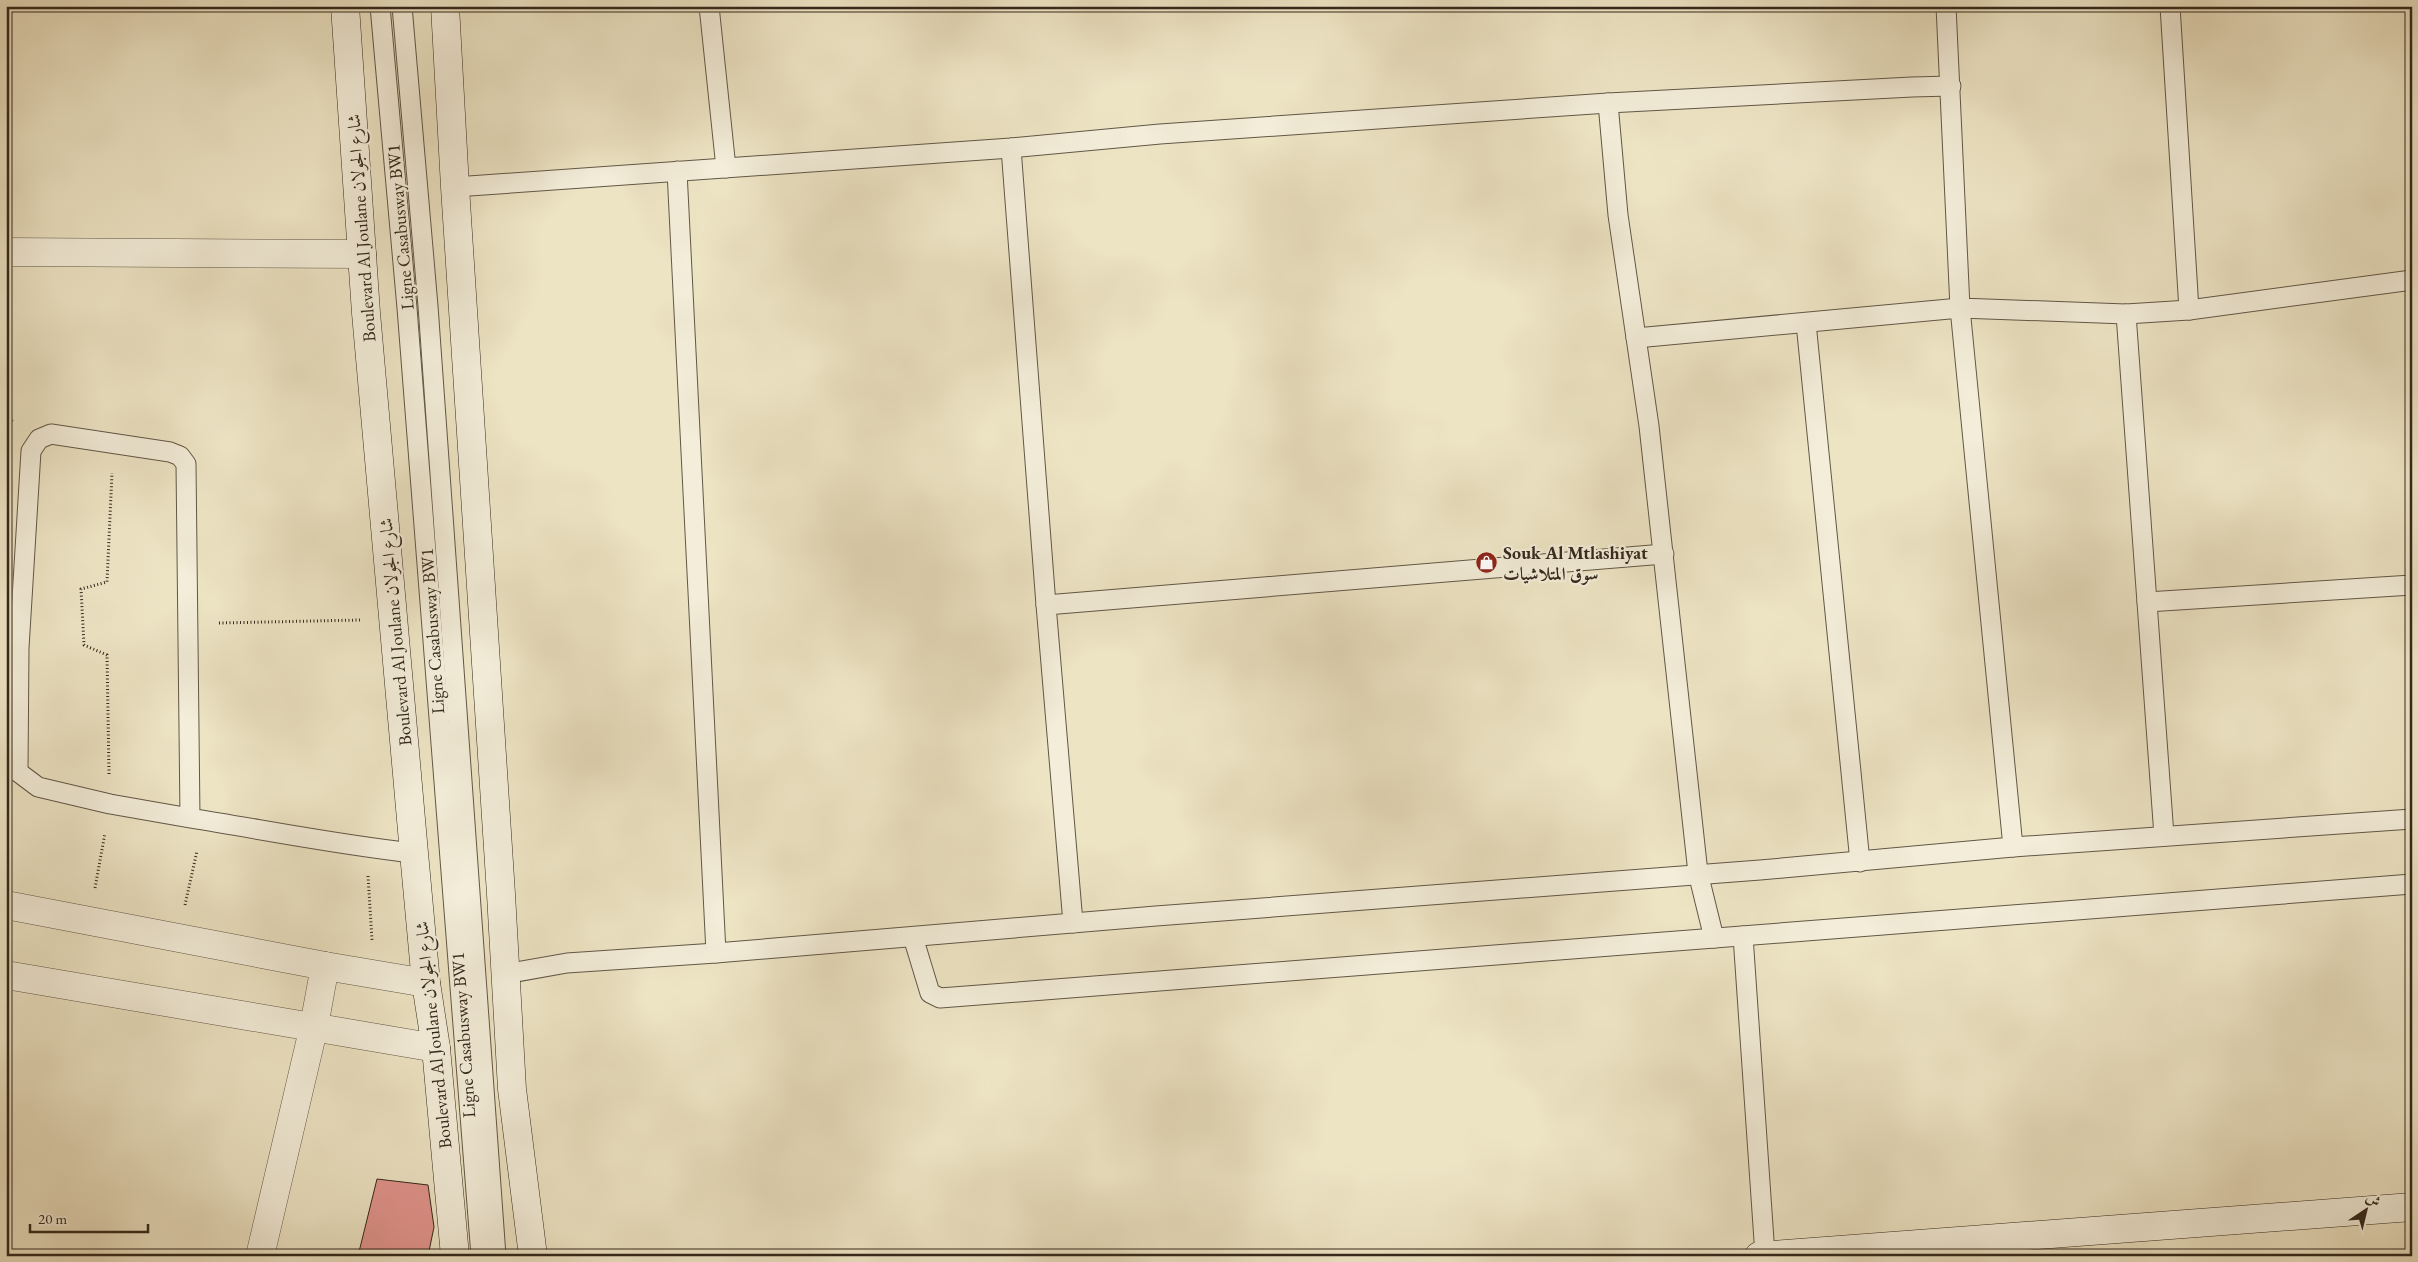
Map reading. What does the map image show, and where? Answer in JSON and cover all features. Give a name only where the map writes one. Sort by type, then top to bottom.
[{"type":"main road","name":"Boulevard Al Joulane شارع الجولان","points":[[345,6],[362,254],[414,854],[426,983],[436,1048],[455,1256]]},
{"type":"main road","points":[[445,6],[512,1089],[533,1256]]},
{"type":"main road","points":[[6,252],[362,254]]},
{"type":"main road","points":[[6,905],[325,966],[426,983]]},
{"type":"main road","points":[[260,1256],[314,1026],[325,966]]},
{"type":"main road","points":[[6,975],[436,1048]]},
{"type":"main road","points":[[1759,1256],[2412,1207]]},
{"type":"lane","name":"Ligne Casabusway BW1","points":[[380,6],[405,280],[480,1256]]},
{"type":"lane","name":"Ligne Casabusway BW1","points":[[402,6],[429,315],[496,1256]]},
{"type":"lane","points":[[709,6],[726,168]]},
{"type":"lane","points":[[1946,6],[1960,308],[2013,847]]},
{"type":"lane","points":[[2170,6],[2189,310]]},
{"type":"lane","points":[[455,187],[1011,148],[1160,134],[1608,103],[1951,86]]},
{"type":"lane","points":[[1608,103],[1618,215],[1664,554],[1698,873],[1714,938]]},
{"type":"lane","points":[[1011,148],[1046,606],[1073,923]]},
{"type":"lane","points":[[677,171],[716,953]]},
{"type":"lane","points":[[1636,338],[1960,308],[2126,314],[2189,310],[2412,280]]},
{"type":"lane","points":[[2126,314],[2164,836]]},
{"type":"lane","points":[[1806,323],[1860,862]]},
{"type":"lane","points":[[197,819],[188,624],[186,464],[180,456],[170,452],[51,434],[39,439],[31,451],[19,648],[18,772],[38,786],[110,804],[197,819],[366,848],[414,854]]},
{"type":"lane","points":[[1046,606],[1664,554]]},
{"type":"lane","points":[[2147,602],[2412,586]]},
{"type":"lane","points":[[505,974],[567,963],[716,953],[1698,873],[1860,862],[2013,847],[2412,819]]},
{"type":"lane","points":[[913,937],[930,993],[940,998],[2412,884]]},
{"type":"lane","points":[[1744,936],[1765,1255]]},
{"type":"path","points":[[90,921],[110,804],[107,655],[84,645],[81,589],[107,582],[113,443]]},
{"type":"path","points":[[188,624],[394,619]]},
{"type":"path","points":[[178,938],[197,819]]},
{"type":"path","points":[[366,848],[374,975]]},
{"type":"building","points":[[377,1179],[428,1185],[434,1227],[428,1256],[358,1256]]},
{"type":"place","name":"Souk Al Mtlashiyat سوق المتلاشيات","points":[[1487,562]]}]
